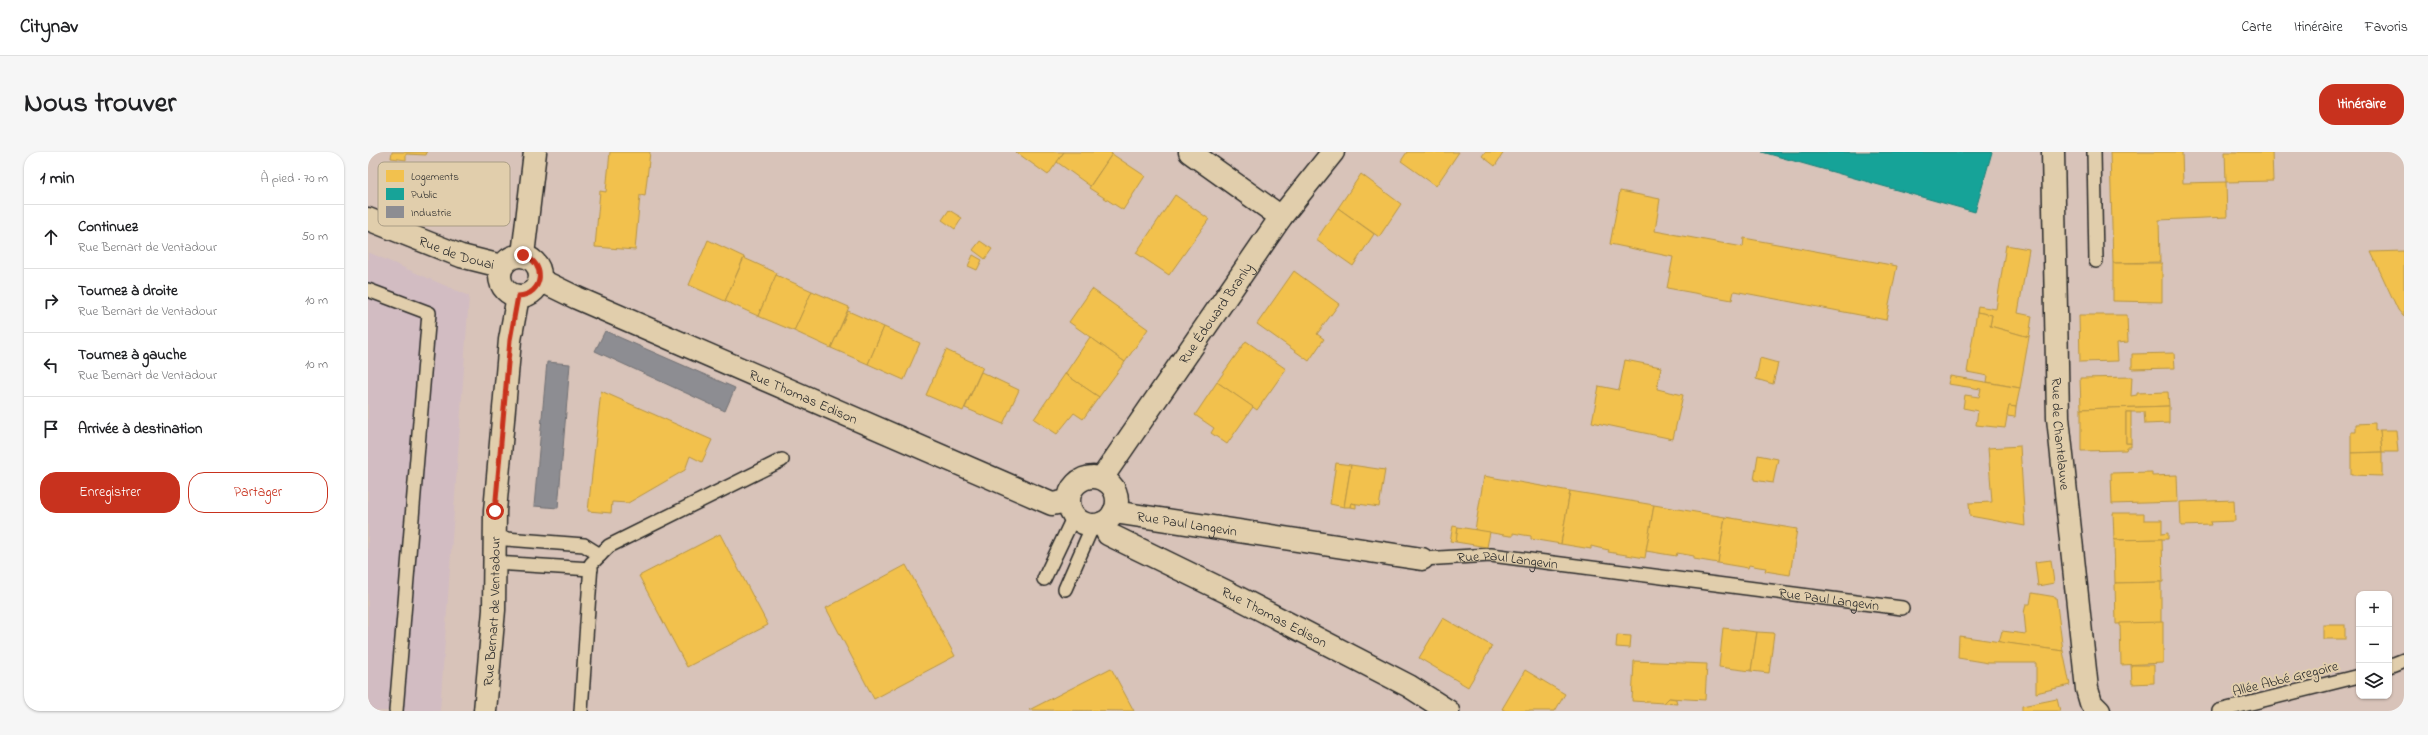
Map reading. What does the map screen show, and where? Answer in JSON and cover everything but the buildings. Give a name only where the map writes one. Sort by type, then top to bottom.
[{"type":"street","points":[[523,255],[535,152]]},
{"type":"street","points":[[1190,152],[1281,217]]},
{"type":"street","name":"Rue Édouard Branly","points":[[1102,478],[1281,217],[1333,152]]},
{"type":"street","name":"Rue de Chantelauve","points":[[2053,152],[2058,418],[2087,689],[2091,703],[2099,711]]},
{"type":"street","name":"Rue de Douai","points":[[368,219],[378,223]]},
{"type":"street","name":"Rue de Douai","points":[[386,226],[461,256],[501,266]]},
{"type":"street","points":[[523,255],[534,261],[540,273],[540,280],[534,290],[529,294],[518,296],[506,291],[501,285],[499,272],[501,266],[510,257],[523,255]]},
{"type":"street","name":"Rue Thomas Edison","points":[[540,280],[585,302],[1052,504],[1090,516],[1108,534],[1231,594],[1395,679],[1448,711]]},
{"type":"street","name":"Rue Bernart de Ventadour","points":[[485,711],[494,610],[494,538],[510,340],[518,296]]},
{"type":"street","points":[[1094,477],[1102,478],[1114,489],[1116,496],[1090,516],[1073,486],[1079,481],[1094,477]]},
{"type":"street","name":"Rue Paul Langevin","points":[[1090,516],[1422,559]]},
{"type":"lane","points":[[2094,152],[2096,261]]},
{"type":"lane","points":[[368,290],[429,313],[396,711]]},
{"type":"lane","points":[[581,711],[591,564],[609,546],[782,460]]},
{"type":"lane","points":[[1044,579],[1090,516]]},
{"type":"lane","points":[[1065,588],[1090,516]]},
{"type":"lane","points":[[494,538],[584,545],[600,555]]},
{"type":"lane","name":"Rue Paul Langevin","points":[[1422,559],[1490,555],[1902,608]]},
{"type":"lane","points":[[494,563],[591,569]]},
{"type":"lane","points":[[2392,665],[2404,660]]},
{"type":"lane","name":"Allée Abbé Gregoire","points":[[2219,711],[2356,677]]},
{"type":"shaded area","points":[[368,252],[469,296],[440,711],[368,711]]},
{"type":"route","points":[[495,511],[510,340],[518,296],[529,294],[534,290],[540,280],[540,273],[534,261],[523,255]]}]
